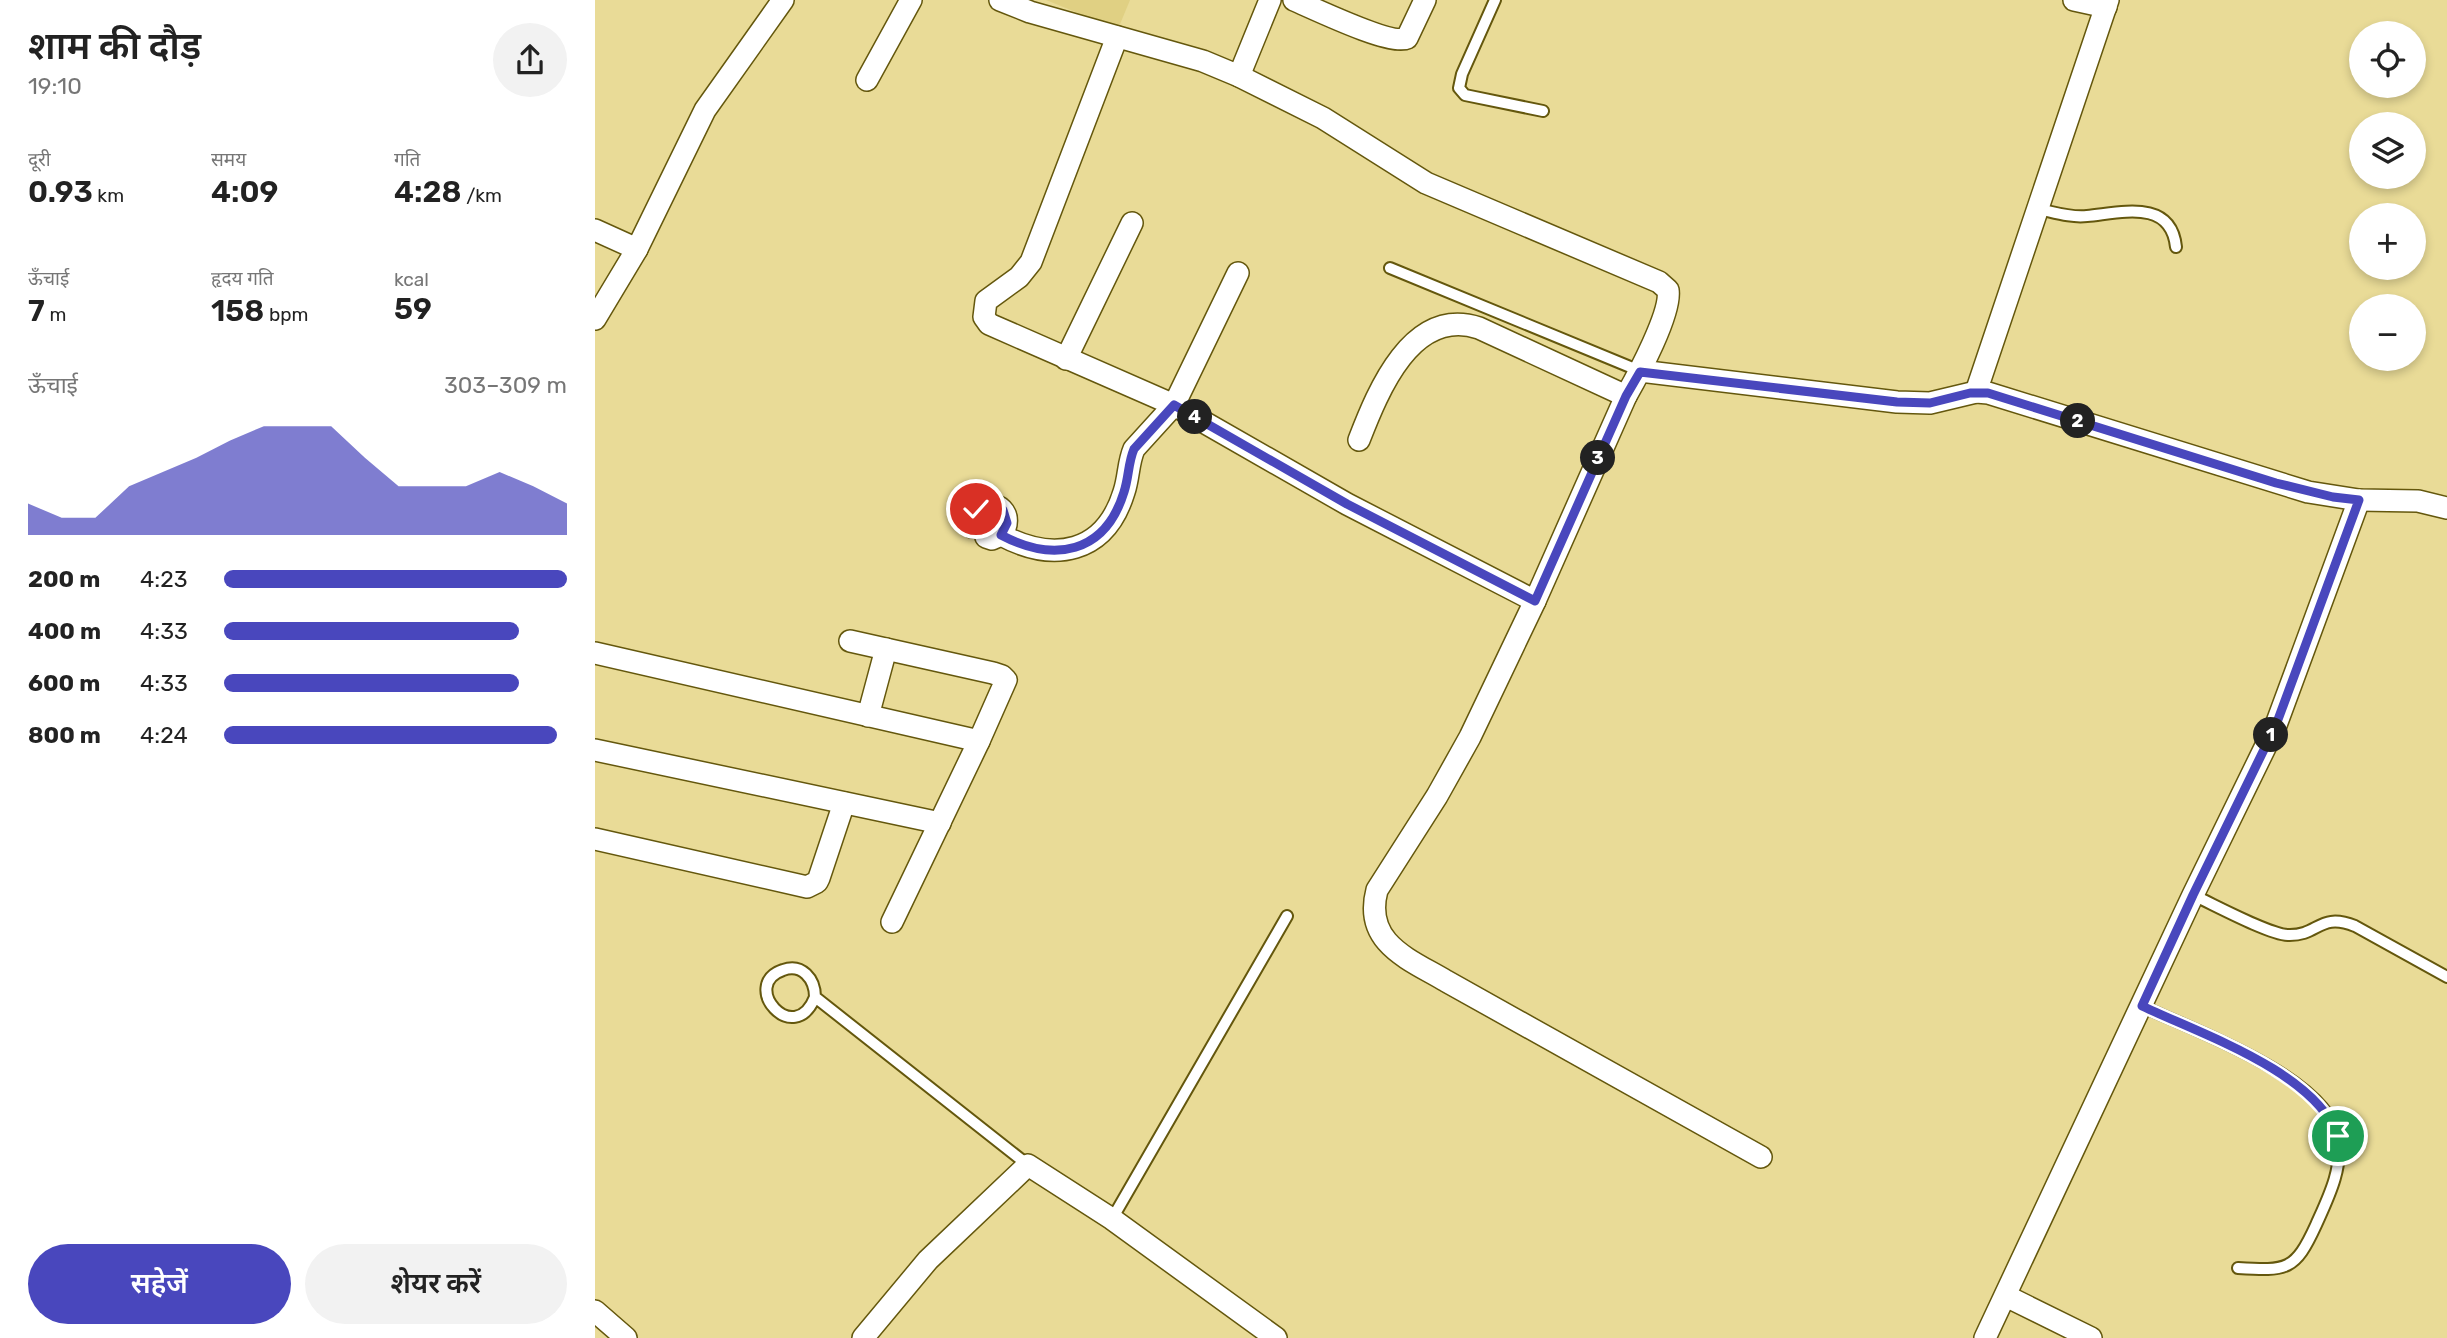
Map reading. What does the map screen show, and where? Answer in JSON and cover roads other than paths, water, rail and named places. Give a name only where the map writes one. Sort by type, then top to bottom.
[{"type":"street","points":[[595,319],[637,249],[705,110],[783,0]]},
{"type":"street","points":[[867,80],[911,0]]},
{"type":"street","points":[[1000,0],[1030,12],[1203,61],[1239,76],[1323,118],[1426,183],[1665,286],[1669,294],[1667,306],[1640,372],[1626,396],[1535,601],[1454,768],[1377,890],[1374,901],[1376,925],[1397,951],[1446,981],[1761,1157]]},
{"type":"street","points":[[1239,76],[1270,0]]},
{"type":"street","points":[[1294,0],[1344,22],[1401,40],[1407,38],[1425,0]]},
{"type":"street","points":[[1976,392],[2107,3],[2074,0]]},
{"type":"street","points":[[1117,37],[1031,262],[1019,277],[986,301],[984,317],[989,324],[1174,405],[1347,504],[1535,601]]},
{"type":"street","points":[[1066,359],[1132,223]]},
{"type":"street","points":[[595,230],[637,249]]},
{"type":"street","points":[[986,533],[1037,550],[1075,548],[1099,534],[1111,520],[1125,491],[1130,457],[1134,449],[1174,405],[1238,273]]},
{"type":"street","points":[[1359,440],[1387,375],[1430,330],[1448,324],[1459,323],[1479,328],[1626,396]]},
{"type":"street","points":[[1640,372],[1897,402],[1930,403],[1976,392],[1988,393],[2276,483],[2333,497],[2407,500],[2447,508]]},
{"type":"street","points":[[1985,1338],[2276,725],[2359,500]]},
{"type":"street","points":[[850,641],[1004,677],[1005,687],[893,922]]},
{"type":"street","points":[[868,716],[886,649]]},
{"type":"street","points":[[595,653],[979,741]]},
{"type":"street","points":[[595,750],[940,823]]},
{"type":"street","points":[[595,839],[807,887],[819,878],[844,803]]},
{"type":"street","points":[[863,1338],[928,1260],[1028,1165],[1112,1219],[1276,1338]]},
{"type":"street","points":[[2006,1296],[2091,1338]]},
{"type":"street","points":[[595,1311],[626,1338]]},
{"type":"lane","points":[[1495,0],[1462,74],[1459,88],[1465,95],[1543,111]]},
{"type":"lane","points":[[2038,209],[2081,216],[2117,211],[2151,214],[2163,219],[2171,228],[2176,247]]},
{"type":"lane","points":[[1390,268],[1640,372]]},
{"type":"lane","points":[[2193,895],[2285,935],[2305,933],[2327,922],[2341,921],[2447,977]]},
{"type":"lane","points":[[1112,1219],[1287,916]]},
{"type":"lane","points":[[786,968],[796,968],[811,978],[815,996],[805,1012],[786,1016],[771,1006],[767,988],[778,972],[786,968]]},
{"type":"lane","points":[[815,996],[1028,1165]]},
{"type":"lane","points":[[2142,1006],[2255,1059],[2289,1078],[2303,1088],[2333,1122],[2338,1136],[2338,1167],[2328,1199],[2305,1250],[2294,1262],[2281,1268],[2238,1268]]}]
